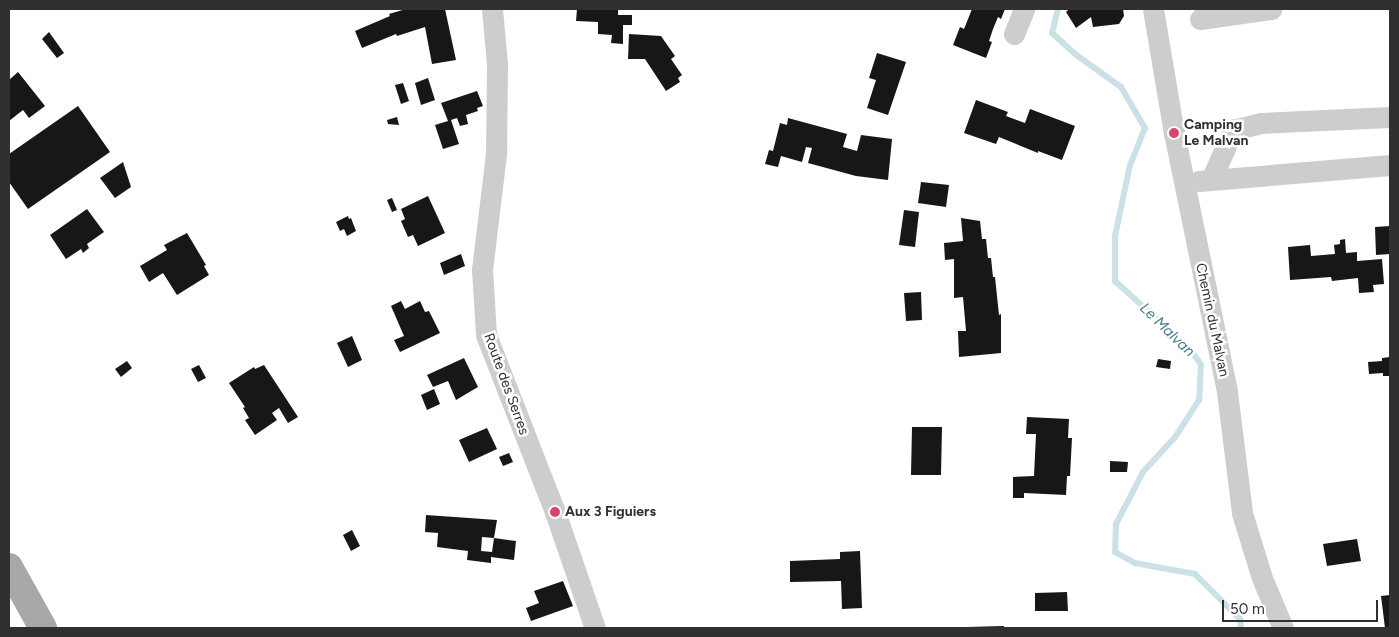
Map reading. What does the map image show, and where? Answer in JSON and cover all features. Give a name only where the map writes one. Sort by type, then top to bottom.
[{"type":"main road","points":[[9,567],[43,628]]},
{"type":"street","name":"Route des Serres","points":[[492,9],[497,64],[496,154],[482,269],[486,335],[555,512],[595,628]]},
{"type":"street","points":[[1014,34],[1024,9]]},
{"type":"street","name":"Chemin du Malvan","points":[[1153,9],[1184,182],[1227,392],[1242,513],[1262,578],[1283,628]]},
{"type":"street","points":[[1200,20],[1271,9]]},
{"type":"street","points":[[1211,180],[1233,130],[1261,123],[1390,117]]},
{"type":"street","points":[[1184,182],[1390,165]]},
{"type":"building","points":[[406,9],[445,9],[456,60],[432,64],[425,27],[397,36],[396,34],[362,48],[355,31],[390,16],[389,14]]},
{"type":"building","points":[[577,9],[618,9],[618,15],[632,15],[632,25],[623,25],[623,44],[611,43],[612,35],[598,34],[598,22],[576,21]]},
{"type":"building","points":[[972,9],[1005,9],[1001,19],[998,17],[993,29],[989,41],[992,42],[986,58],[953,45],[960,27],[964,29]]},
{"type":"building","points":[[1069,9],[1123,9],[1124,16],[1119,24],[1093,27],[1091,17],[1076,28],[1066,12]]},
{"type":"building","points":[[49,32],[64,53],[57,58],[42,39]]},
{"type":"building","points":[[629,34],[661,36],[675,56],[671,59],[682,75],[678,78],[680,82],[666,91],[645,59],[628,59]]},
{"type":"building","points":[[877,53],[906,62],[888,115],[867,108],[876,80],[869,78]]},
{"type":"building","points":[[18,72],[45,106],[29,118],[23,110],[9,121],[9,80]]},
{"type":"building","points":[[428,78],[435,100],[421,105],[415,83]]},
{"type":"building","points":[[403,83],[409,101],[401,104],[395,85]]},
{"type":"building","points":[[477,91],[483,106],[477,108],[478,111],[466,115],[468,124],[460,126],[457,118],[451,120],[459,144],[443,149],[435,125],[448,121],[441,103]]},
{"type":"building","points":[[976,100],[1008,112],[1006,116],[1025,123],[1030,109],[1075,126],[1062,160],[1038,151],[1038,153],[999,137],[996,144],[964,133]]},
{"type":"building","points":[[78,106],[110,152],[28,209],[9,182],[9,154]]},
{"type":"building","points":[[397,117],[399,125],[388,124],[387,120]]},
{"type":"building","points":[[788,118],[847,134],[843,147],[857,151],[861,135],[892,139],[888,180],[856,176],[808,163],[812,148],[806,147],[802,162],[781,156],[778,167],[765,164],[769,150],[773,151],[780,123],[787,125]]},
{"type":"building","points":[[123,162],[131,187],[115,198],[100,178]]},
{"type":"building","points":[[921,182],[949,185],[946,207],[918,203]]},
{"type":"building","points":[[428,196],[445,233],[418,246],[413,235],[408,237],[401,221],[405,219],[401,209]]},
{"type":"building","points":[[392,198],[397,210],[392,212],[387,200]]},
{"type":"building","points":[[87,209],[104,232],[87,244],[89,248],[83,253],[81,249],[66,259],[50,235]]},
{"type":"building","points":[[904,210],[919,212],[915,247],[899,245]]},
{"type":"building","points":[[348,216],[349,219],[351,218],[356,231],[347,236],[344,229],[340,231],[336,222]]},
{"type":"building","points":[[961,218],[980,221],[982,239],[986,239],[988,258],[991,258],[993,277],[995,277],[999,315],[1001,314],[1001,353],[959,357],[958,331],[966,331],[963,297],[954,298],[954,259],[945,260],[944,243],[963,241]]},
{"type":"building","points":[[1390,226],[1390,254],[1376,255],[1375,227]]},
{"type":"building","points":[[187,233],[206,265],[204,266],[209,275],[177,295],[163,273],[149,282],[140,266],[167,250],[164,245]]},
{"type":"building","points":[[1345,239],[1346,253],[1357,252],[1357,261],[1382,259],[1384,284],[1373,285],[1374,292],[1359,293],[1358,278],[1332,281],[1331,277],[1290,280],[1288,247],[1310,245],[1311,256],[1335,254],[1334,245],[1340,244],[1340,240]]},
{"type":"building","points":[[461,254],[465,266],[444,275],[440,263]]},
{"type":"building","points":[[921,292],[922,320],[906,321],[904,293]]},
{"type":"building","points":[[401,301],[405,309],[420,301],[425,312],[429,311],[440,333],[400,352],[394,340],[404,336],[391,306]]},
{"type":"building","points":[[352,336],[362,360],[348,367],[337,343]]},
{"type":"building","points":[[1390,357],[1390,376],[1383,376],[1383,373],[1369,374],[1368,362],[1382,361],[1382,358]]},
{"type":"building","points":[[464,358],[478,387],[456,400],[448,381],[433,387],[427,375]]},
{"type":"building","points":[[1158,359],[1171,361],[1170,369],[1156,367]]},
{"type":"building","points":[[127,361],[132,368],[121,377],[115,369]]},
{"type":"building","points":[[199,365],[206,378],[198,382],[191,369]]},
{"type":"building","points":[[264,365],[298,417],[288,423],[279,408],[272,413],[277,420],[255,435],[245,420],[249,418],[243,408],[245,407],[229,383],[254,367],[255,369]]},
{"type":"building","points":[[434,389],[440,404],[427,410],[421,395]]},
{"type":"building","points":[[1027,417],[1069,419],[1068,438],[1072,438],[1070,476],[1067,476],[1066,495],[1024,493],[1024,498],[1013,498],[1013,477],[1034,476],[1036,434],[1026,434]]},
{"type":"building","points":[[912,427],[942,427],[941,475],[911,475]]},
{"type":"building","points":[[487,428],[497,449],[469,462],[459,440]]},
{"type":"building","points":[[509,453],[513,462],[503,466],[499,457]]},
{"type":"building","points":[[1110,461],[1128,462],[1127,472],[1110,472]]},
{"type":"building","points":[[426,515],[497,520],[494,538],[516,541],[514,560],[491,557],[491,563],[467,560],[468,551],[437,547],[438,533],[425,532]],"holes":[[[482,537],[494,538],[492,552],[481,551]]]},
{"type":"building","points":[[352,530],[360,546],[351,551],[343,535]]},
{"type":"building","points":[[1357,539],[1361,561],[1327,566],[1323,544]]},
{"type":"building","points":[[860,551],[862,608],[842,609],[841,581],[790,582],[790,561],[840,559],[840,552]]},
{"type":"building","points":[[563,581],[573,606],[531,621],[526,608],[539,603],[534,591]]},
{"type":"building","points":[[1067,592],[1068,611],[1035,611],[1035,593]]},
{"type":"building","points":[[1390,595],[1390,628],[1385,628],[1381,596]]},
{"type":"building","points":[[1004,626],[1004,628],[967,628],[967,627]]},
{"type":"waterway","name":"Le Malvan","points":[[1058,9],[1052,33],[1075,54],[1121,87],[1145,128],[1130,165],[1115,236],[1115,281],[1190,349],[1201,365],[1199,400],[1176,436],[1143,472],[1116,524],[1115,552],[1135,563],[1195,574],[1240,619],[1241,628]]},
{"type":"place","name":"Camping Le Malvan","points":[[1174,133]]},
{"type":"place","name":"Aux 3 Figuiers","points":[[555,512]]}]
